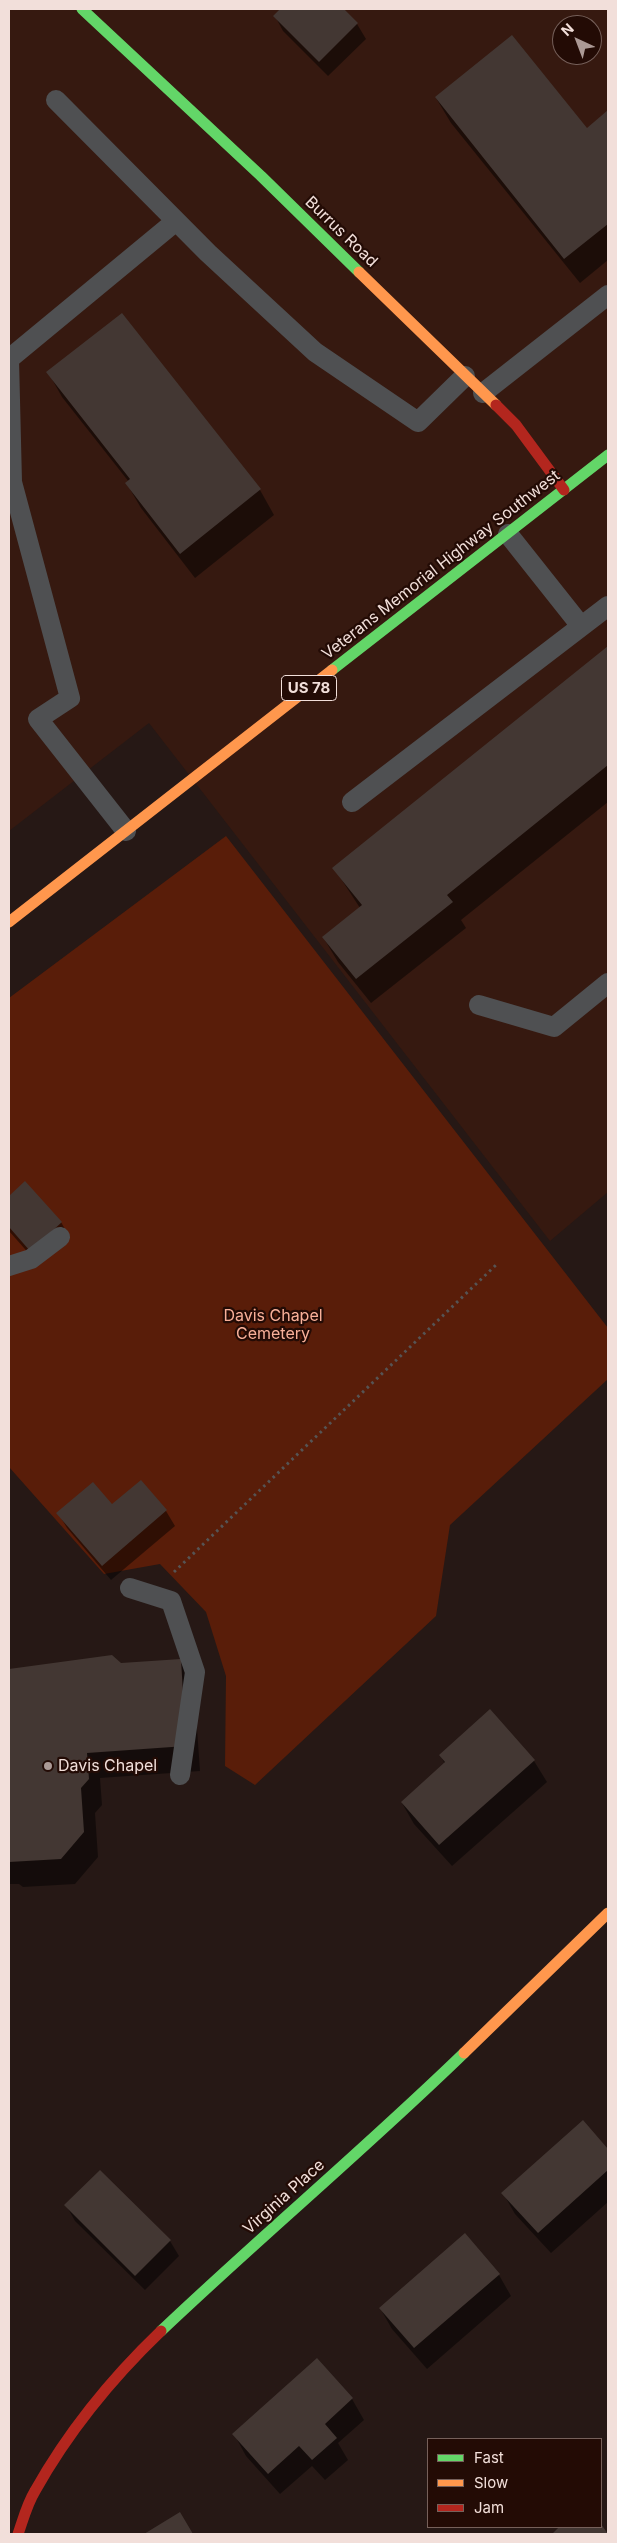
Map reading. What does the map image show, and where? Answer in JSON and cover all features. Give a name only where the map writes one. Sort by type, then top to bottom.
[{"type":"street","name":"Burrus Road","points":[[82,9],[260,176],[516,425],[564,490]]},
{"type":"street","name":"Veterans Memorial Highway Southwest","points":[[9,922],[608,454]]},
{"type":"street","name":"Virginia Place","points":[[18,2534],[34,2492],[86,2415],[123,2368],[215,2280],[402,2113],[608,1912]]},
{"type":"lane","points":[[56,100],[176,221],[315,352],[418,422],[465,376]]},
{"type":"lane","points":[[126,831],[38,719],[70,698],[12,482],[9,359],[176,221]]},
{"type":"lane","points":[[483,393],[608,295]]},
{"type":"lane","points":[[508,534],[581,626]]},
{"type":"lane","points":[[352,802],[608,606]]},
{"type":"lane","points":[[479,1005],[554,1027],[608,983]]},
{"type":"lane","points":[[9,1266],[31,1259],[60,1237]]},
{"type":"lane","points":[[130,1588],[171,1601],[195,1672],[180,1775]]},
{"type":"path","points":[[150,1595],[496,1265]]},
{"type":"shaded area","points":[[9,9],[608,9],[608,1192],[550,1241],[149,723],[9,831]]},
{"type":"green space","name":"Davis Chapel Cemetery","points":[[226,836],[608,1328],[608,1379],[450,1525],[436,1616],[255,1785],[225,1766],[226,1676],[206,1612],[160,1564],[104,1574],[9,1467],[9,998]]},
{"type":"building","points":[[280,9],[344,9],[358,23],[319,62],[273,16]]},
{"type":"building","points":[[512,35],[587,128],[608,110],[608,224],[564,259],[435,97]]},
{"type":"building","points":[[122,313],[261,489],[180,554],[125,483],[130,479],[46,372]]},
{"type":"building","points":[[608,646],[608,765],[447,895],[453,902],[356,979],[322,937],[362,905],[332,868]]},
{"type":"building","points":[[25,1181],[62,1222],[30,1251],[9,1227],[9,1196]]},
{"type":"building","points":[[141,1480],[167,1510],[102,1566],[56,1513],[93,1482],[112,1504]]},
{"type":"building","name":"Davis Chapel","points":[[112,1655],[121,1663],[181,1659],[186,1746],[87,1753],[89,1779],[81,1788],[84,1832],[61,1859],[9,1862],[9,1669]]},
{"type":"building","points":[[490,1709],[535,1760],[439,1845],[401,1802],[445,1762],[439,1755]]},
{"type":"building","points":[[583,2120],[608,2149],[608,2170],[538,2233],[501,2193]]},
{"type":"building","points":[[100,2170],[171,2240],[135,2276],[64,2205]]},
{"type":"building","points":[[465,2233],[500,2274],[414,2348],[379,2308]]},
{"type":"building","points":[[317,2358],[353,2398],[325,2424],[337,2438],[312,2460],[299,2446],[268,2474],[232,2434]]},
{"type":"building","points":[[180,2512],[193,2534],[144,2534]]},
{"type":"building","points":[[602,2525],[608,2534],[552,2534],[558,2528],[602,2528]]},
{"type":"traffic: fast","points":[[82,9],[261,176],[359,272]]},
{"type":"traffic: fast","points":[[332,670],[608,455]]},
{"type":"traffic: fast","points":[[161,2331],[389,2124],[464,2053]]},
{"type":"traffic: slow","points":[[359,272],[496,405]]},
{"type":"traffic: slow","points":[[9,922],[332,670]]},
{"type":"traffic: slow","points":[[464,2053],[608,1913]]},
{"type":"traffic: jam","points":[[496,405],[516,425],[564,490]]},
{"type":"traffic: jam","points":[[18,2534],[32,2496],[76,2427],[108,2387],[161,2331]]},
{"type":"place","name":"Davis Chapel","points":[[48,1766]]}]
